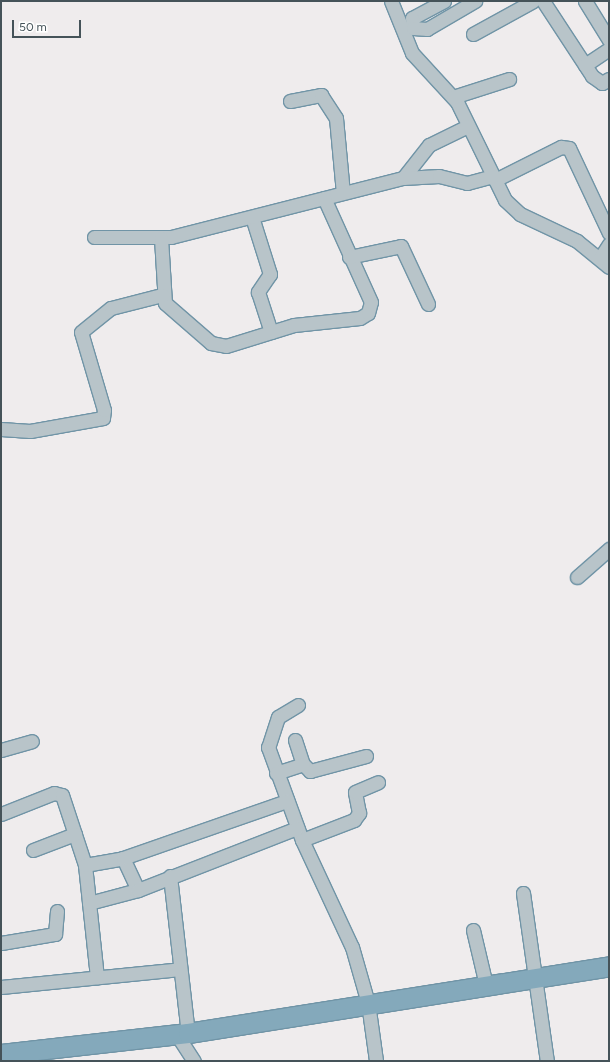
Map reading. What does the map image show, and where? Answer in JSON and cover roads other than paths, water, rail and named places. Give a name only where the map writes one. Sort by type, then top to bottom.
[{"type":"highway","points":[[1,1054],[183,1034],[368,1003],[609,966]]},
{"type":"street","points":[[390,1],[412,53],[453,97],[505,200],[520,214],[577,241],[600,258],[609,267]]},
{"type":"street","points":[[444,1],[426,5],[410,22],[415,30],[426,29],[475,1]]},
{"type":"street","points":[[473,34],[533,1]]},
{"type":"street","points":[[543,1],[585,65],[598,82],[609,79]]},
{"type":"street","points":[[585,1],[609,40]]},
{"type":"street","points":[[585,65],[609,49]]},
{"type":"street","points":[[453,97],[508,79]]},
{"type":"street","points":[[290,101],[321,95],[336,117],[343,193]]},
{"type":"street","points":[[403,178],[416,157],[429,145],[468,126]]},
{"type":"street","points":[[94,237],[161,238],[252,217],[403,178],[436,176],[467,184],[494,178],[561,147],[569,148],[609,233]]},
{"type":"street","points":[[161,238],[162,294],[171,311],[211,343],[226,346],[302,323],[345,322],[368,313],[369,297],[348,257],[324,198]]},
{"type":"street","points":[[252,217],[270,274],[258,292],[271,332]]},
{"type":"street","points":[[600,258],[609,244]]},
{"type":"street","points":[[348,257],[401,246],[428,304]]},
{"type":"street","points":[[1,429],[30,431],[102,418],[104,410],[81,332],[111,308],[162,294]]},
{"type":"street","points":[[577,577],[609,549]]},
{"type":"street","points":[[298,705],[280,713],[268,741],[276,773],[300,834],[352,947],[368,1003],[376,1061]]},
{"type":"street","points":[[295,740],[303,764],[312,771],[366,756]]},
{"type":"street","points":[[1,750],[32,742]]},
{"type":"street","points":[[276,773],[303,764]]},
{"type":"street","points":[[89,903],[138,890],[170,876],[300,834],[354,820],[359,813],[355,792],[378,782]]},
{"type":"street","points":[[1,814],[59,792],[85,865],[98,978]]},
{"type":"street","points":[[85,865],[123,858],[287,800]]},
{"type":"street","points":[[33,850],[75,834]]},
{"type":"street","points":[[123,858],[138,890]]},
{"type":"street","points":[[170,876],[180,970],[183,1034],[194,1061]]},
{"type":"street","points":[[523,893],[547,1061]]},
{"type":"street","points":[[1,943],[56,934],[57,911]]},
{"type":"street","points":[[473,930],[486,985]]},
{"type":"street","points":[[1,987],[180,970]]}]
